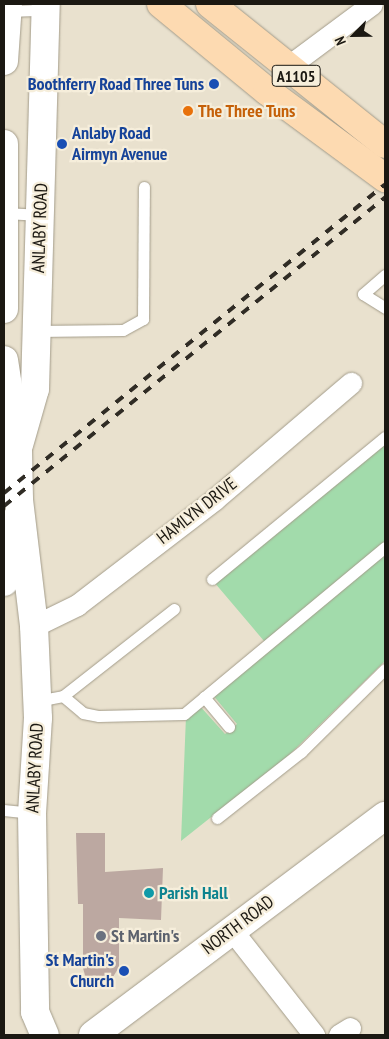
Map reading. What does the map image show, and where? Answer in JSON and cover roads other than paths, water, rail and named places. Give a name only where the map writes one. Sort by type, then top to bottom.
[{"type":"main road","name":"A1105","points":[[161,4],[267,91],[385,178]]},
{"type":"main road","name":"A1105","points":[[210,4],[286,68],[385,144]]},
{"type":"main road","points":[[4,61],[8,7]]},
{"type":"main road","name":"ANLABY ROAD","points":[[18,451],[35,389],[45,7]]},
{"type":"main road","name":"ANLABY ROAD","points":[[4,144],[4,309]]},
{"type":"main road","name":"ANLABY ROAD","points":[[4,360],[18,451],[19,500],[34,626],[50,699],[32,813],[35,1012],[45,1035]]},
{"type":"main road","name":"ANLABY ROAD","points":[[4,582],[19,500]]},
{"type":"main road","name":"NORTH ROAD","points":[[92,1035],[231,929],[385,816]]},
{"type":"street","points":[[286,68],[372,4]]},
{"type":"street","name":"HAMLYN DRIVE","points":[[34,626],[77,605],[215,499],[351,383]]},
{"type":"street","points":[[231,929],[314,1035]]},
{"type":"lane","points":[[8,7],[45,7]]},
{"type":"lane","points":[[267,91],[286,68]]},
{"type":"lane","points":[[36,331],[123,330],[144,319],[144,187]]},
{"type":"lane","points":[[5,213],[41,215]]},
{"type":"lane","points":[[385,275],[363,294],[385,308]]},
{"type":"lane","points":[[212,579],[385,437]]},
{"type":"lane","points":[[50,699],[83,713],[133,717],[184,714],[385,547]]},
{"type":"lane","points":[[50,699],[174,609]]},
{"type":"lane","points":[[217,818],[300,752],[385,669]]},
{"type":"lane","points":[[204,697],[229,727]]},
{"type":"lane","points":[[4,810],[32,813]]},
{"type":"railway","points":[[4,493],[385,185]]},
{"type":"railway","points":[[4,506],[385,197]]},
{"type":"place","name":"Boothferry Road Three Tuns","points":[[214,84]]},
{"type":"place","name":"The Three Tuns","points":[[188,111]]},
{"type":"place","name":"Anlaby Road Airmyn Avenue","points":[[62,144]]},
{"type":"place","name":"Parish Hall","points":[[149,893]]},
{"type":"place","name":"St Martin's","points":[[101,936]]},
{"type":"place","name":"St Martin's Church","points":[[124,971]]}]
